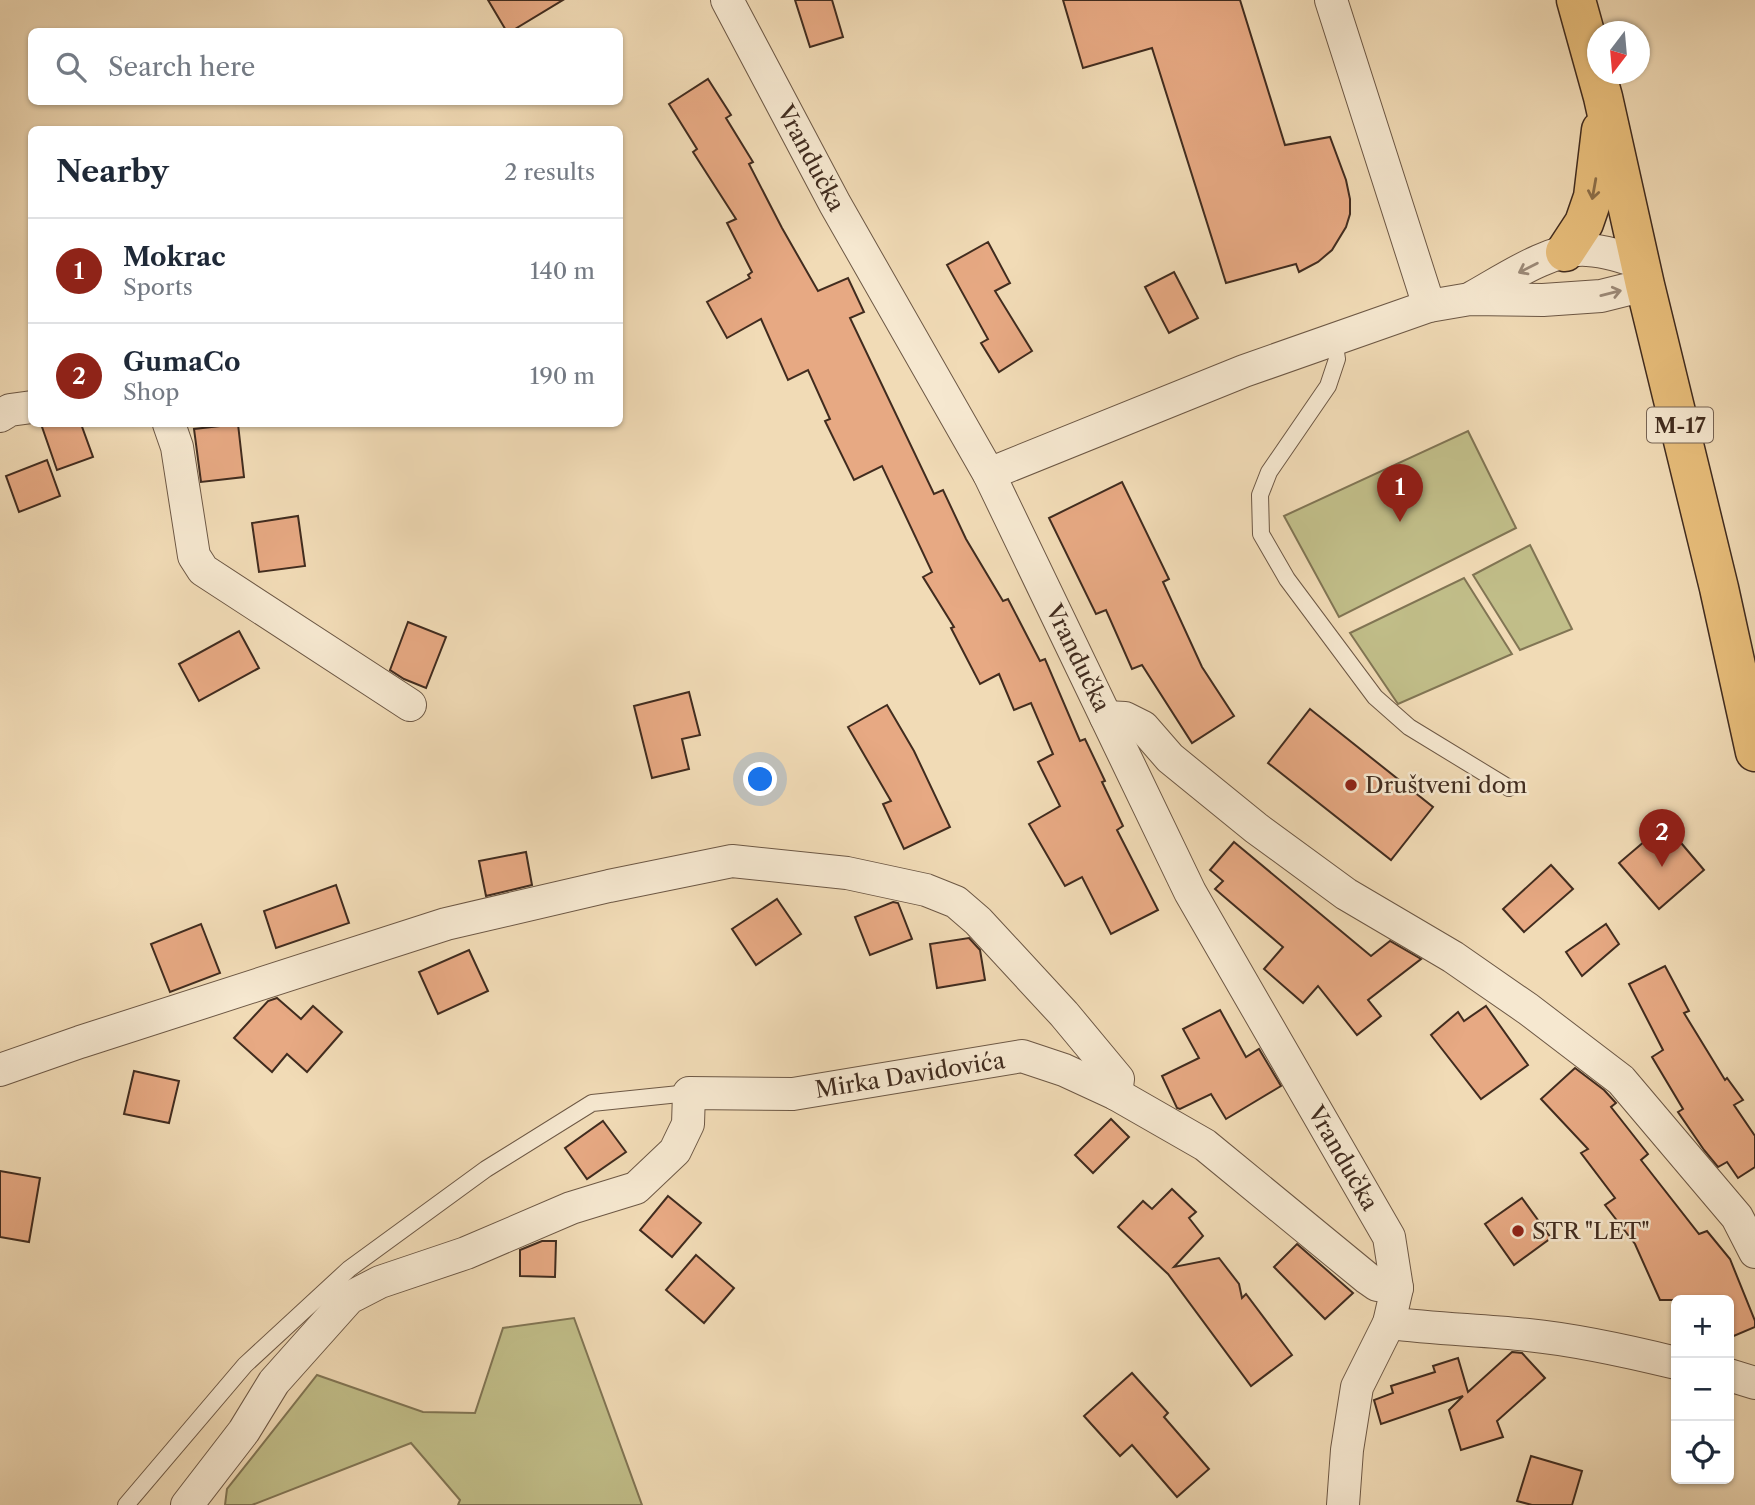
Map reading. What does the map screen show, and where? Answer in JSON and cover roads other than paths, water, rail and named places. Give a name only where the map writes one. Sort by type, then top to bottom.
[{"type":"main road","name":"M-17","points":[[1576,0],[1603,97],[1755,752]]},
{"type":"main road","points":[[1565,252],[1584,223],[1593,197],[1600,153],[1603,97]]},
{"type":"street","name":"Vrandučka","points":[[727,0],[835,204],[989,474],[1190,892],[1389,1237],[1396,1288],[1389,1323],[1357,1387],[1347,1450],[1343,1505]]},
{"type":"street","points":[[1331,0],[1429,306]]},
{"type":"street","points":[[989,474],[1244,371],[1429,306],[1470,299],[1544,300],[1601,296],[1643,274],[1610,253],[1585,249],[1565,252],[1535,264],[1470,299]]},
{"type":"street","points":[[0,416],[10,410],[28,408]]},
{"type":"street","points":[[170,427],[177,447],[194,556],[203,570],[410,705]]},
{"type":"street","points":[[1106,718],[1125,718],[1143,727],[1170,758],[1256,828],[1346,894],[1453,957],[1528,1009],[1621,1080],[1738,1217],[1755,1252]]},
{"type":"street","points":[[0,1070],[446,923],[732,861],[847,873],[926,890],[956,902],[978,921],[1064,1014],[1118,1079],[1116,1094]]},
{"type":"street","name":"Mirka Davidovića","points":[[688,1093],[793,1094],[1022,1056],[1064,1070],[1116,1094],[1205,1145],[1367,1278],[1377,1285],[1396,1288]]},
{"type":"street","points":[[187,1505],[244,1431],[274,1382],[349,1298],[380,1282],[466,1253],[571,1208],[636,1188],[676,1152],[688,1124],[688,1093]]},
{"type":"street","points":[[1389,1323],[1439,1330],[1528,1335],[1607,1347],[1671,1362]]},
{"type":"street","points":[[1734,1377],[1755,1383]]},
{"type":"lane","points":[[1334,339],[1337,359],[1328,386],[1269,472],[1260,495],[1261,534],[1287,579],[1376,697],[1409,727],[1509,788]]},
{"type":"lane","points":[[126,1505],[245,1365],[349,1269],[486,1169],[592,1103],[688,1093]]},
{"type":"place","name":"Mokrac","points":[[1400,522]]},
{"type":"place","name":"Društveni dom","points":[[1351,785]]},
{"type":"place","name":"GumaCo","points":[[1662,867]]},
{"type":"place","name":"STR \"LET\"","points":[[1518,1231]]}]
